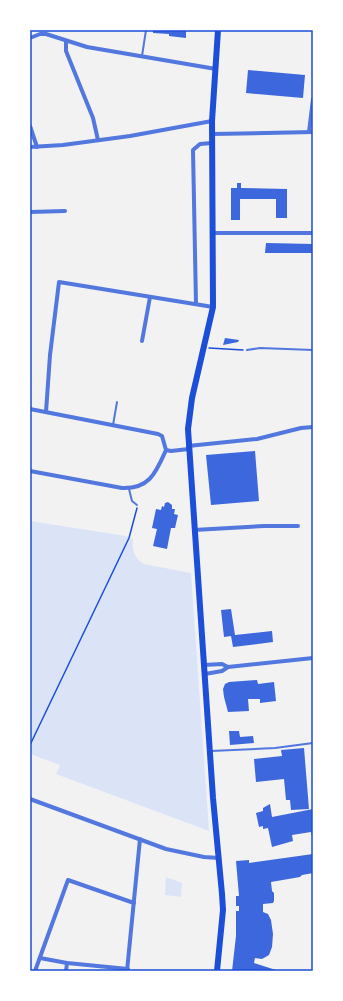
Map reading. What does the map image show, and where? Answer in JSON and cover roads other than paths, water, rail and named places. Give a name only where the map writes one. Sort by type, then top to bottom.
[{"type":"main road","points":[[217,971],[223,910],[210,751],[189,447],[190,413],[203,346],[213,307],[212,121],[218,30]]},
{"type":"street","points":[[30,38],[40,34],[46,34],[88,47],[216,69]]},
{"type":"street","points":[[66,41],[66,51],[93,118],[98,140]]},
{"type":"street","points":[[212,134],[311,132],[313,99]]},
{"type":"street","points":[[30,147],[63,146],[212,121]]},
{"type":"street","points":[[30,126],[37,147]]},
{"type":"street","points":[[196,304],[193,150],[200,144],[212,143]]},
{"type":"street","points":[[30,212],[65,211]]},
{"type":"street","points":[[213,233],[313,232]]},
{"type":"street","points":[[46,412],[50,355],[59,282],[213,307]]},
{"type":"street","points":[[142,341],[150,297]]},
{"type":"street","points":[[30,409],[160,434],[163,438],[166,450],[151,479],[141,485],[129,489],[30,471]]},
{"type":"street","points":[[166,450],[171,451],[189,447],[258,439],[301,428],[313,427]]},
{"type":"street","points":[[194,530],[264,526],[298,526]]},
{"type":"street","points":[[205,674],[222,671],[228,667],[313,658]]},
{"type":"street","points":[[204,665],[222,664],[228,667]]},
{"type":"street","points":[[30,799],[166,849],[192,855],[219,858]]},
{"type":"street","points":[[40,958],[127,970],[140,839]]},
{"type":"street","points":[[35,971],[68,880],[134,903]]},
{"type":"street","points":[[66,971],[67,962]]},
{"type":"lane","points":[[142,56],[146,30]]},
{"type":"lane","points":[[247,350],[260,348],[313,350]]},
{"type":"lane","points":[[113,426],[117,402]]},
{"type":"lane","points":[[129,489],[132,501],[137,505]]},
{"type":"lane","points":[[210,751],[274,748],[313,744]]}]
